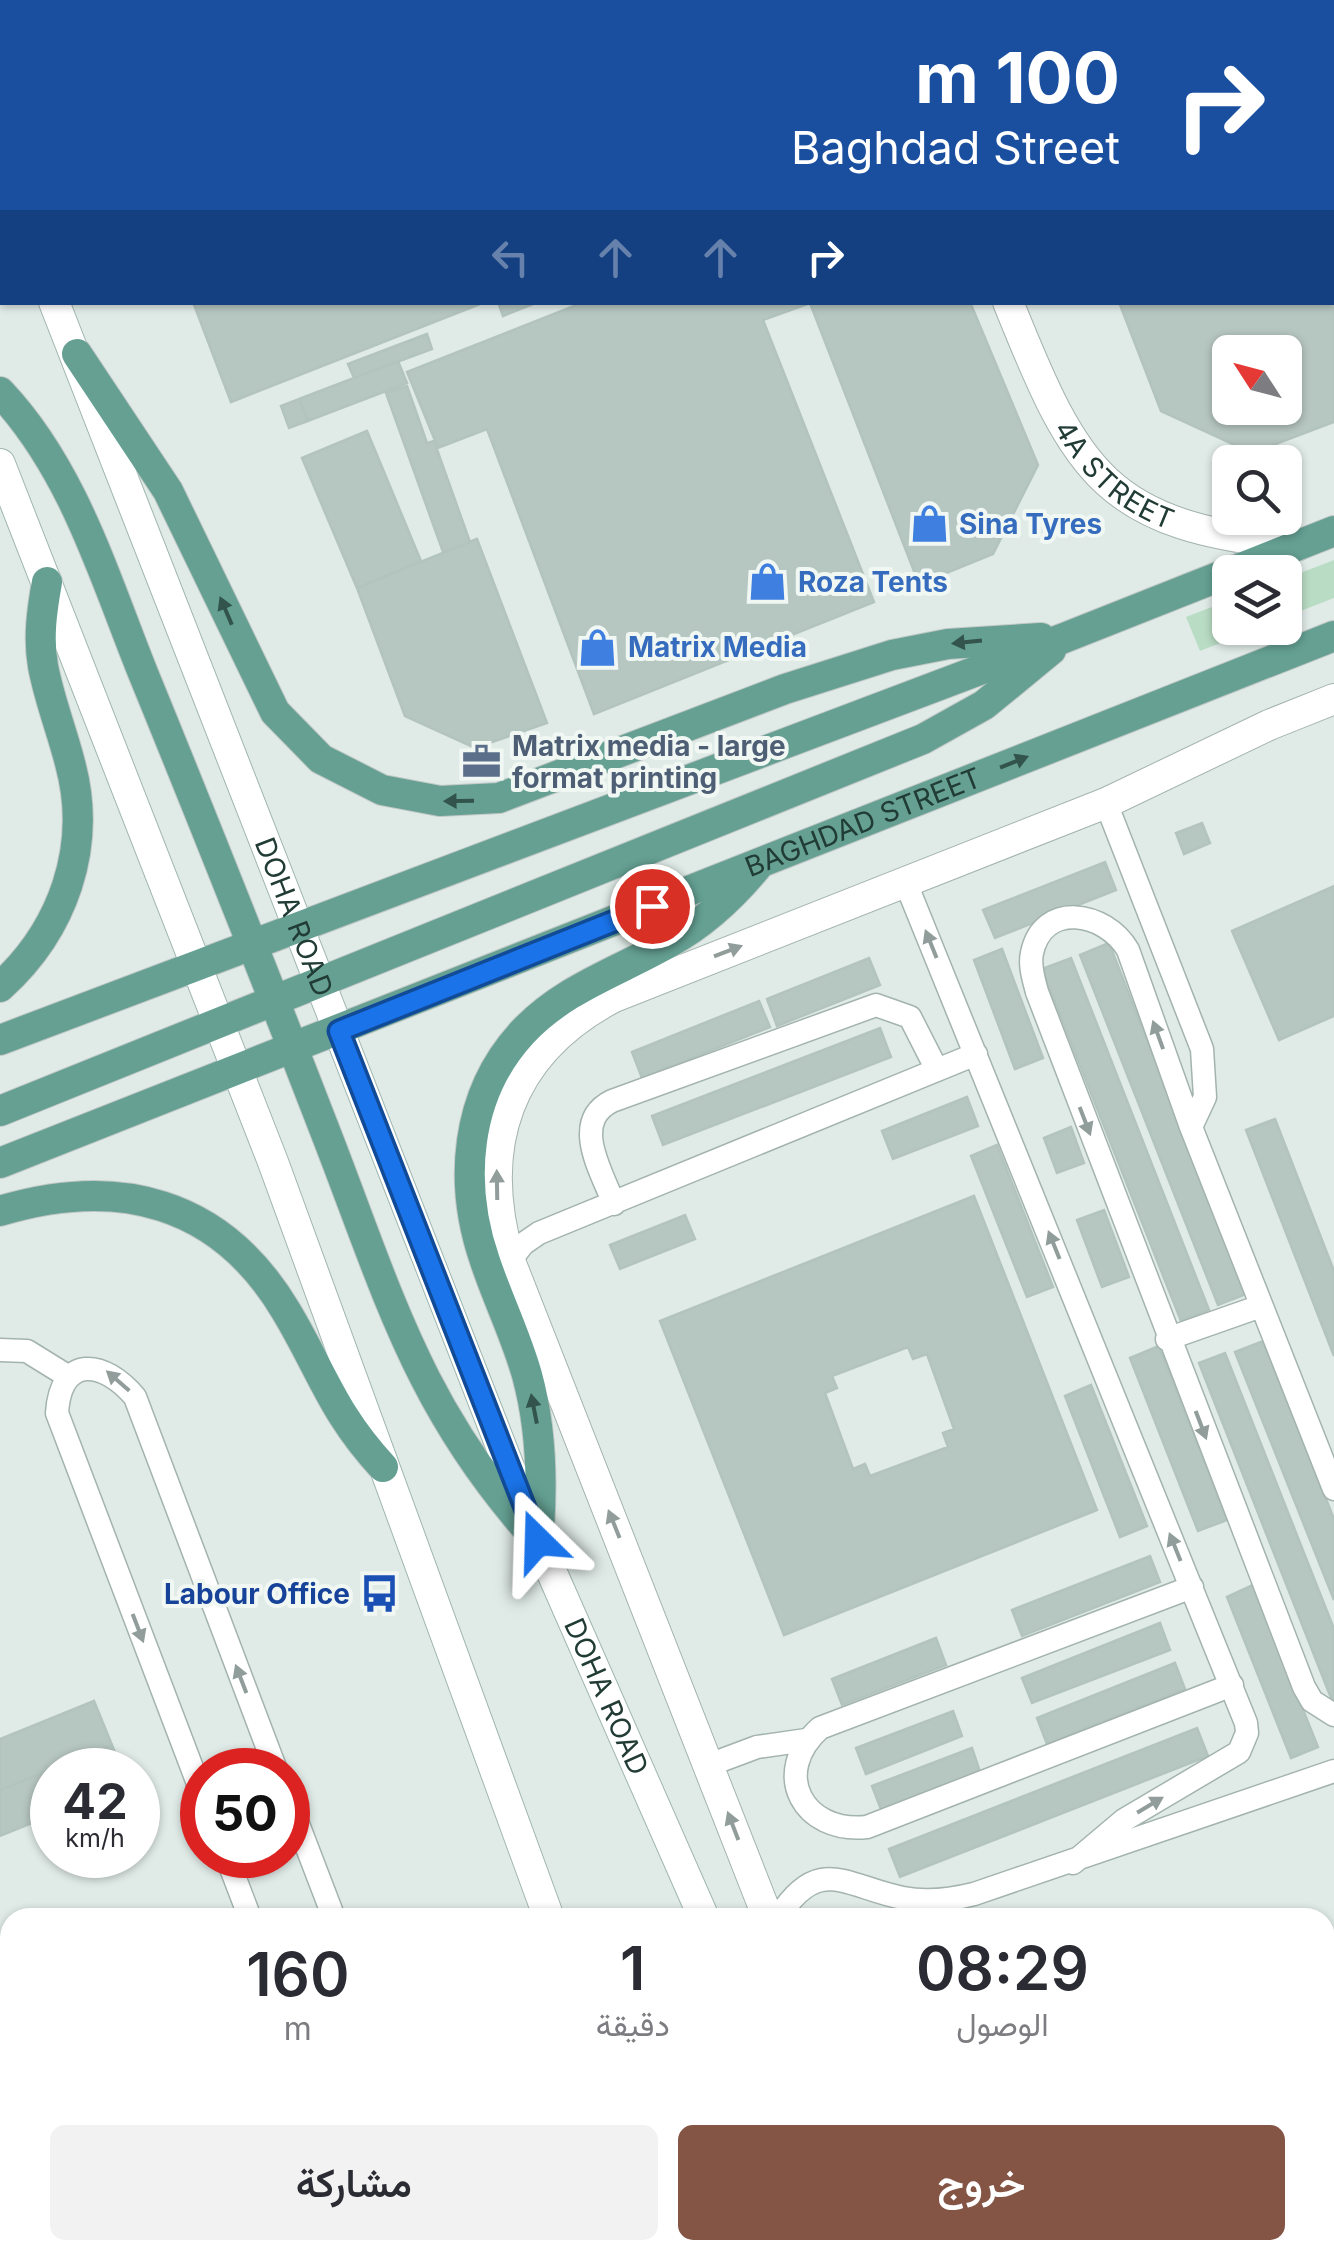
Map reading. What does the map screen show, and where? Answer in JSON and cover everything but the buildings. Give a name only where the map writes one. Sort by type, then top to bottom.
[{"type":"main road","name":"DOHA ROAD","points":[[55,305],[538,1541],[700,1908]]},
{"type":"main road","name":"4A STREET","points":[[1009,305],[1064,433],[1096,473],[1136,504],[1181,527],[1230,538],[1299,545]]},
{"type":"main road","points":[[77,354],[168,491],[275,712],[322,759],[382,790],[440,801],[499,798],[785,689],[892,656],[948,644],[1064,638]]},
{"type":"main road","points":[[0,392],[28,426],[67,487],[252,946],[387,1299],[425,1386],[478,1470],[538,1541]]},
{"type":"main road","points":[[0,464],[238,1071],[545,1908]]},
{"type":"main road","points":[[0,1040],[1064,638],[1334,531]]},
{"type":"main road","points":[[0,987],[50,928],[69,880],[78,834],[73,775],[42,664],[46,582]]},
{"type":"main road","name":"BAGHDAD STREET","points":[[0,1164],[1334,636]]},
{"type":"main road","points":[[0,1111],[923,739],[998,695],[1064,638]]},
{"type":"main road","points":[[764,1908],[510,1261],[496,1188],[504,1122],[524,1074],[561,1029],[614,996],[1106,803],[1269,725],[1334,699]]},
{"type":"main road","points":[[538,1541],[542,1458],[536,1416],[518,1348],[484,1260],[470,1192],[474,1123],[485,1088],[538,1016],[590,981],[697,925],[761,863]]},
{"type":"main road","points":[[0,1211],[50,1197],[116,1194],[179,1212],[211,1229],[270,1287],[342,1418],[383,1467]]},
{"type":"lane","points":[[1106,803],[1202,1049],[1205,1098],[1191,1127]]},
{"type":"lane","points":[[905,882],[1232,1685],[1248,1733],[1239,1752],[1124,1820],[1073,1863]]},
{"type":"lane","points":[[1334,1489],[1191,1127],[1128,950],[1117,932],[1100,920],[1080,916],[1059,921],[1042,933],[1032,952],[1037,992],[1304,1687],[1312,1701],[1334,1715]]},
{"type":"lane","points":[[614,1204],[590,1135],[595,1114],[612,1102],[876,1005],[900,1010],[910,1017],[937,1070]]},
{"type":"lane","points":[[510,1261],[522,1244],[540,1233],[976,1054]]},
{"type":"lane","points":[[1168,1339],[1260,1306]]},
{"type":"lane","points":[[0,1350],[26,1352],[69,1377]]},
{"type":"lane","points":[[184,1748],[57,1412],[58,1393],[69,1377],[88,1368],[106,1370],[135,1397],[268,1748]]},
{"type":"lane","points":[[709,1765],[757,1747],[806,1740],[836,1720],[1192,1587]]},
{"type":"lane","points":[[806,1740],[796,1761],[796,1784],[805,1806],[833,1826],[868,1827],[1232,1685]]},
{"type":"lane","points":[[785,1908],[796,1891],[822,1879],[850,1880],[884,1894],[929,1901],[974,1894],[1334,1770]]},
{"type":"lane","points":[[310,1855],[330,1908]]},
{"type":"lane","points":[[235,1878],[246,1908]]},
{"type":"green space","points":[[1334,560],[1334,598],[1302,610],[1302,572]]},
{"type":"green space","points":[[1212,607],[1212,645],[1215,645],[1200,651],[1186,617]]},
{"type":"place","name":"Sina Tyres","points":[[929,524]]},
{"type":"place","name":"Roza Tents","points":[[768,582]]},
{"type":"place","name":"Matrix Media","points":[[598,647]]},
{"type":"place","name":"Matrix media - large format printing","points":[[482,762]]},
{"type":"place","name":"Labour Office","points":[[380,1594]]},
{"type":"route","points":[[538,1541],[339,1031],[652,906]]}]
